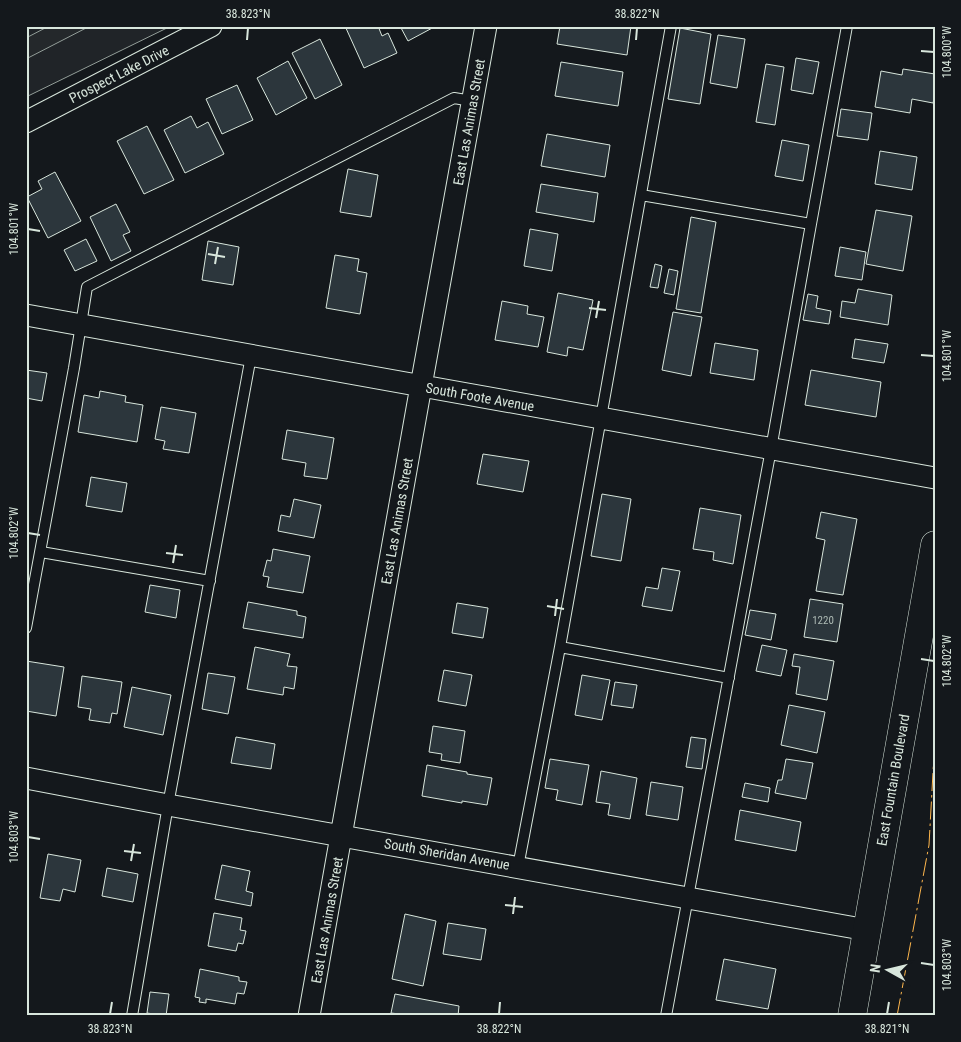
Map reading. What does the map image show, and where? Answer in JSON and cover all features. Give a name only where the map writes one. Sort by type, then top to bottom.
[{"type":"main road","name":"East Fountain Boulevard","points":[[852,1016],[935,545]]},
{"type":"street","name":"Prospect Lake Drive","points":[[26,122],[211,26]]},
{"type":"street","name":"East Las Animas Street","points":[[309,1016],[486,26]]},
{"type":"street","name":"South Foote Avenue","points":[[26,315],[935,478]]},
{"type":"street","name":"South Sheridan Avenue","points":[[26,778],[867,930]]},
{"type":"lane","points":[[518,867],[560,646],[671,26]]},
{"type":"lane","points":[[666,1016],[848,26]]},
{"type":"lane","points":[[26,628],[82,325],[87,287],[454,98],[472,101]]},
{"type":"lane","points":[[641,195],[811,224]]},
{"type":"lane","points":[[132,1016],[168,805],[251,356]]},
{"type":"lane","points":[[41,552],[210,581]]},
{"type":"lane","points":[[560,646],[729,678]]},
{"type":"shaded area","points":[[26,26],[171,26],[26,97]]},
{"type":"shaded area","points":[[49,26],[90,26],[26,59],[26,38]]},
{"type":"building","points":[[345,26],[378,26],[382,36],[388,33],[397,53],[364,68]]},
{"type":"building","points":[[400,26],[436,26],[408,41]]},
{"type":"building","points":[[560,26],[631,26],[627,55],[557,44]]},
{"type":"building","points":[[680,28],[711,34],[700,104],[668,99]]},
{"type":"building","points":[[718,35],[745,39],[737,88],[710,83]]},
{"type":"building","points":[[320,39],[342,85],[315,99],[292,53]]},
{"type":"building","points":[[796,58],[819,62],[813,94],[791,90]]},
{"type":"building","points":[[288,61],[307,98],[276,115],[257,78]]},
{"type":"building","points":[[561,62],[623,72],[618,106],[555,96]]},
{"type":"building","points":[[766,64],[784,67],[775,125],[756,122]]},
{"type":"building","points":[[903,69],[935,74],[933,103],[912,99],[910,113],[875,107],[881,71],[902,75]]},
{"type":"building","points":[[237,85],[253,120],[222,134],[206,99]]},
{"type":"building","points":[[841,109],[872,113],[868,140],[837,136]]},
{"type":"building","points":[[191,116],[197,128],[208,122],[224,154],[185,173],[164,130]]},
{"type":"building","points":[[147,126],[174,180],[144,194],[117,141]]},
{"type":"building","points":[[547,134],[610,145],[605,177],[541,166]]},
{"type":"building","points":[[782,140],[809,145],[803,181],[775,176]]},
{"type":"building","points":[[880,151],[917,157],[912,190],[875,184]]},
{"type":"building","points":[[348,169],[378,175],[371,217],[340,212]]},
{"type":"building","points":[[55,172],[81,221],[48,238],[27,197],[42,189],[38,181]]},
{"type":"building","points":[[541,184],[598,193],[594,222],[536,212]]},
{"type":"building","points":[[116,204],[130,232],[123,235],[131,251],[111,261],[90,217]]},
{"type":"building","points":[[876,210],[912,216],[903,271],[866,264]]},
{"type":"building","points":[[691,217],[716,222],[701,313],[676,309]]},
{"type":"building","points":[[530,229],[558,234],[552,271],[524,266]]},
{"type":"building","points":[[86,239],[97,261],[75,271],[64,250]]},
{"type":"building","points":[[208,241],[239,247],[233,285],[202,280]]},
{"type":"building","points":[[840,247],[866,252],[862,280],[835,276]]},
{"type":"building","points":[[335,255],[359,259],[357,271],[367,273],[360,314],[326,308]]},
{"type":"building","points":[[655,264],[662,266],[658,288],[650,287]]},
{"type":"building","points":[[669,269],[678,271],[674,295],[664,293]]},
{"type":"building","points":[[858,289],[892,295],[888,325],[840,317],[842,301],[855,303]]},
{"type":"building","points":[[558,293],[593,300],[583,350],[568,347],[567,356],[547,352]]},
{"type":"building","points":[[808,294],[818,296],[816,308],[831,311],[829,324],[803,320]]},
{"type":"building","points":[[502,301],[528,306],[527,314],[544,317],[538,347],[495,340]]},
{"type":"building","points":[[673,312],[702,317],[691,376],[662,370]]},
{"type":"building","points":[[855,339],[888,344],[884,363],[852,358]]},
{"type":"building","points":[[715,343],[758,350],[754,380],[710,373]]},
{"type":"building","points":[[26,370],[47,373],[42,401],[26,398]]},
{"type":"building","points":[[811,370],[881,382],[876,417],[805,405]]},
{"type":"building","points":[[100,391],[126,396],[125,402],[143,405],[137,442],[78,432],[84,395],[99,398]]},
{"type":"building","points":[[161,407],[196,413],[189,453],[163,449],[165,441],[155,439]]},
{"type":"building","points":[[287,430],[334,438],[327,479],[304,476],[306,463],[282,459]]},
{"type":"building","points":[[483,454],[529,461],[523,492],[477,484]]},
{"type":"building","points":[[91,477],[127,483],[122,512],[86,506]]},
{"type":"building","points":[[602,494],[631,499],[621,561],[591,556]]},
{"type":"building","points":[[294,499],[321,505],[314,538],[278,531],[281,515],[290,517]]},
{"type":"building","points":[[700,508],[741,515],[733,564],[713,560],[714,552],[693,549]]},
{"type":"building","points":[[821,512],[857,519],[843,595],[816,591],[825,540],[816,538]]},
{"type":"building","points":[[273,549],[310,556],[303,593],[267,587],[269,577],[263,576],[267,560],[271,561]]},
{"type":"building","points":[[662,568],[680,571],[672,611],[642,606],[646,587],[658,589]]},
{"type":"building","points":[[150,585],[180,590],[176,618],[145,612]]},
{"type":"building","points":[[810,599],[843,604],[837,642],[804,637]]},
{"type":"building","points":[[248,602],[297,611],[297,615],[306,617],[303,638],[243,628]]},
{"type":"building","points":[[457,603],[488,608],[483,638],[452,633]]},
{"type":"building","points":[[750,610],[776,614],[771,640],[745,635]]},
{"type":"building","points":[[762,645],[787,650],[781,676],[756,671]]},
{"type":"building","points":[[255,647],[290,654],[287,666],[297,667],[294,689],[284,687],[283,695],[247,689]]},
{"type":"building","points":[[794,654],[834,661],[827,700],[796,694],[800,667],[792,666]]},
{"type":"building","points":[[26,661],[64,667],[56,716],[26,711]]},
{"type":"building","points":[[444,670],[472,675],[466,706],[438,701]]},
{"type":"building","points":[[208,673],[235,677],[228,714],[202,709]]},
{"type":"building","points":[[582,675],[610,680],[602,720],[575,715]]},
{"type":"building","points":[[82,676],[122,682],[117,714],[112,713],[110,723],[89,720],[91,709],[78,707]]},
{"type":"building","points":[[615,682],[637,685],[633,708],[611,705]]},
{"type":"building","points":[[132,687],[171,695],[163,735],[124,727]]},
{"type":"building","points":[[789,705],[825,712],[817,753],[781,745]]},
{"type":"building","points":[[433,726],[465,731],[460,763],[441,760],[442,754],[429,752]]},
{"type":"building","points":[[236,737],[275,744],[271,769],[231,763]]},
{"type":"building","points":[[691,737],[706,739],[702,769],[686,767]]},
{"type":"building","points":[[550,759],[589,765],[582,805],[556,800],[558,790],[545,788]]},
{"type":"building","points":[[786,759],[813,763],[806,799],[775,793],[778,780],[782,780]]},
{"type":"building","points":[[427,765],[492,778],[487,805],[422,796]]},
{"type":"building","points":[[601,771],[637,778],[630,819],[608,815],[610,804],[596,802]]},
{"type":"building","points":[[651,782],[683,787],[678,820],[646,815]]},
{"type":"building","points":[[745,783],[770,788],[768,802],[742,797]]},
{"type":"building","points":[[740,810],[801,822],[796,851],[735,840]]},
{"type":"building","points":[[48,854],[81,860],[75,892],[63,889],[60,901],[40,898]]},
{"type":"building","points":[[222,865],[250,871],[246,891],[253,893],[251,906],[215,899]]},
{"type":"building","points":[[107,868],[138,874],[133,902],[102,896]]},
{"type":"building","points":[[214,913],[242,918],[240,930],[246,931],[243,944],[238,943],[236,951],[208,946]]},
{"type":"building","points":[[405,914],[436,921],[423,986],[392,979]]},
{"type":"building","points":[[448,923],[486,929],[481,960],[443,954]]},
{"type":"building","points":[[724,959],[776,969],[768,1009],[716,1000]]},
{"type":"building","points":[[200,969],[239,977],[239,981],[247,982],[244,994],[237,993],[235,1004],[206,999],[206,1003],[199,1002],[200,998],[195,997]]},
{"type":"building","points":[[150,992],[169,994],[166,1016],[147,1013]]},
{"type":"building","points":[[395,994],[459,1006],[458,1016],[398,1016],[399,1014],[391,1013]]},
{"type":"power","points":[[897,1016],[929,845],[935,736]]}]
